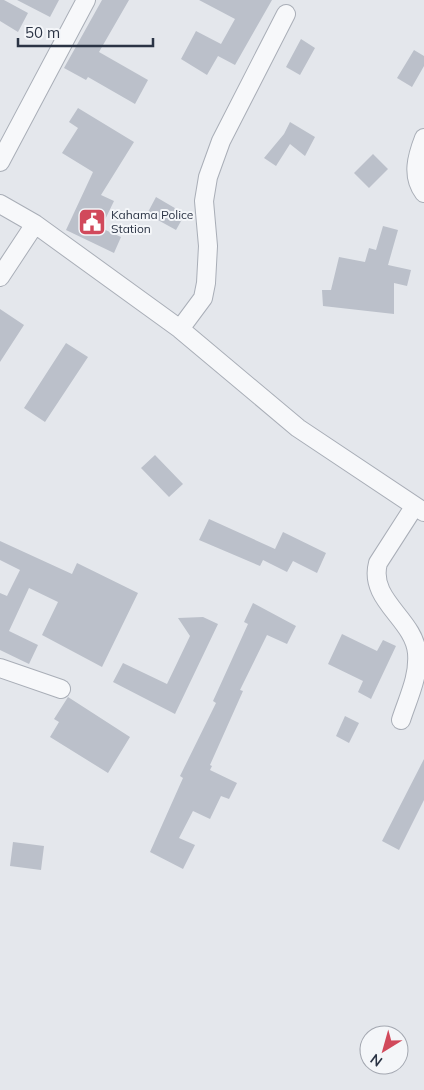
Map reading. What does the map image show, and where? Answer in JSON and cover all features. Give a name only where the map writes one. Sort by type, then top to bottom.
[{"type":"street","points":[[0,162],[86,0]]},
{"type":"street","points":[[180,329],[203,298],[206,284],[208,246],[204,201],[208,177],[222,141],[286,14]]},
{"type":"street","points":[[424,138],[415,169],[420,187],[424,192]]},
{"type":"street","points":[[0,204],[36,224],[180,329],[298,428],[419,510],[381,558],[375,572],[380,590],[410,634],[417,651],[416,676],[400,720]]},
{"type":"street","points":[[0,277],[36,224]]},
{"type":"street","points":[[0,668],[61,689]]},
{"type":"building","points":[[0,0],[4,0],[28,13],[18,32],[0,21]]},
{"type":"building","points":[[17,0],[59,0],[50,17]]},
{"type":"building","points":[[102,0],[129,0],[99,52],[148,80],[135,104],[88,77],[86,80],[64,68]]},
{"type":"building","points":[[199,0],[272,0],[235,65],[218,56],[207,75],[181,59],[196,31],[221,44],[235,19]]},
{"type":"building","points":[[301,39],[315,48],[300,75],[286,67]]},
{"type":"building","points":[[414,50],[424,56],[424,66],[412,87],[397,78]]},
{"type":"building","points":[[78,108],[134,142],[101,195],[114,201],[101,228],[121,237],[114,253],[66,230],[93,172],[62,153],[78,128],[69,122]]},
{"type":"building","points":[[290,122],[315,137],[305,156],[290,144],[276,166],[264,158],[284,134]]},
{"type":"building","points":[[373,154],[388,169],[369,188],[354,173]]},
{"type":"building","points":[[156,197],[185,214],[176,230],[147,214]]},
{"type":"building","points":[[383,226],[398,230],[388,265],[411,270],[407,286],[394,283],[394,314],[323,306],[322,290],[331,290],[339,257],[365,262],[369,248],[376,250]]},
{"type":"building","points":[[0,309],[24,325],[0,362]]},
{"type":"building","points":[[66,343],[88,357],[45,422],[24,408]]},
{"type":"building","points":[[155,455],[183,484],[169,497],[141,468]]},
{"type":"building","points":[[209,519],[275,549],[283,532],[326,553],[317,573],[293,561],[287,572],[263,560],[260,566],[199,540]]},
{"type":"building","points":[[0,541],[72,574],[77,563],[138,593],[102,667],[42,635],[58,602],[29,588],[9,631],[38,645],[29,664],[0,650],[0,593],[7,596],[20,570],[0,560]]},
{"type":"building","points":[[253,603],[296,626],[287,644],[267,635],[240,690],[243,691],[210,765],[212,766],[210,770],[237,783],[229,799],[221,796],[210,819],[193,811],[179,838],[195,845],[183,869],[150,852],[183,778],[180,776],[216,703],[213,701],[248,624],[244,622]]},
{"type":"building","points":[[203,617],[218,624],[175,714],[113,682],[123,663],[167,684],[190,636],[178,618]]},
{"type":"building","points":[[342,634],[377,651],[383,640],[396,646],[371,699],[358,692],[363,681],[328,664]]},
{"type":"building","points":[[68,697],[130,737],[108,773],[50,737],[59,722],[54,719]]},
{"type":"building","points":[[345,716],[359,723],[349,743],[336,736]]},
{"type":"building","points":[[424,759],[424,800],[399,850],[382,841]]},
{"type":"building","points":[[13,842],[44,846],[41,870],[10,866]]},
{"type":"place","name":"Kahama Police Station","points":[[92,222]]}]
